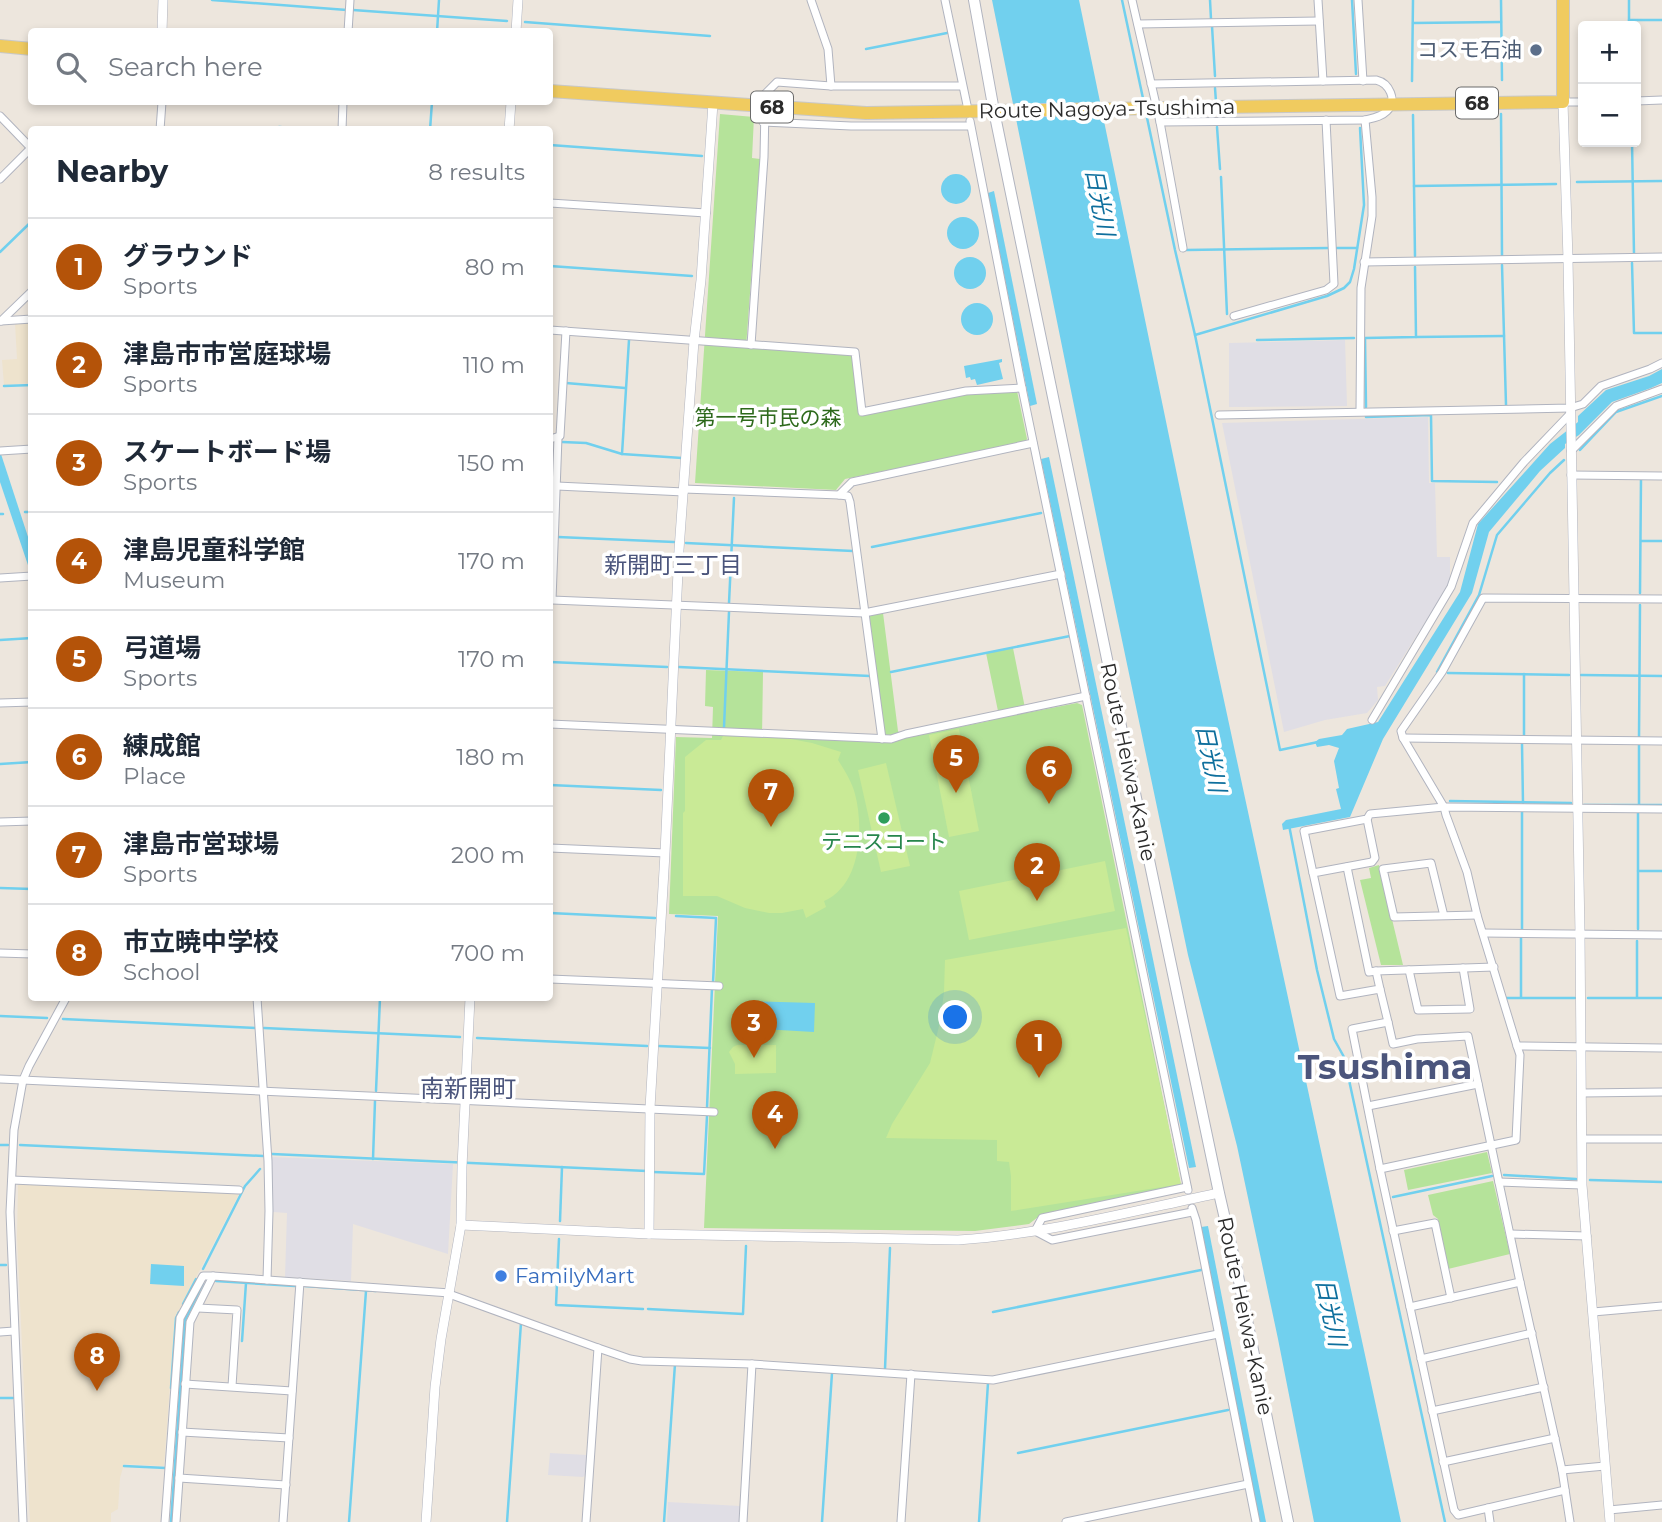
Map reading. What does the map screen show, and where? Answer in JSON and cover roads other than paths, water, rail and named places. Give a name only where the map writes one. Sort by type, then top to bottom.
[{"type":"main road","name":"Route Heiwa-Kanie","points":[[974,0],[994,111],[1114,693],[1288,1522]]},
{"type":"main road","points":[[1563,0],[1563,102]]},
{"type":"main road","points":[[0,46],[28,49]]},
{"type":"main road","name":"Route Nagoya-Tsushima","points":[[553,91],[866,113],[1563,102]]},
{"type":"street","points":[[162,28],[163,0]]},
{"type":"street","points":[[348,28],[351,0]]},
{"type":"street","points":[[516,28],[518,0]]},
{"type":"street","points":[[811,0],[828,49],[831,86]]},
{"type":"street","points":[[945,0],[967,105]]},
{"type":"street","points":[[1132,0],[1160,122],[1183,248]]},
{"type":"street","points":[[1318,0],[1323,81]]},
{"type":"street","points":[[1358,0],[1363,81]]},
{"type":"street","points":[[1138,24],[1319,21]]},
{"type":"street","points":[[1151,84],[1376,80],[1383,82],[1389,89],[1391,104],[1386,112],[1378,117],[1365,120],[1160,122]]},
{"type":"street","points":[[751,345],[764,157],[764,122],[759,106],[777,82],[831,86],[962,86]]},
{"type":"street","points":[[1641,101],[1662,100]]},
{"type":"street","points":[[1578,102],[1563,102],[1578,808],[1582,1185],[1610,1522]]},
{"type":"street","points":[[649,1234],[650,1108],[677,605],[713,103]]},
{"type":"street","points":[[160,126],[162,105]]},
{"type":"street","points":[[342,126],[344,105]]},
{"type":"street","points":[[509,126],[511,105]]},
{"type":"street","points":[[0,116],[28,146]]},
{"type":"street","points":[[1234,316],[1326,290],[1334,284],[1326,120]]},
{"type":"street","points":[[1360,411],[1362,288],[1372,197],[1365,120]]},
{"type":"street","points":[[764,122],[850,126],[970,124],[1033,443],[1188,1189],[1042,1218],[1035,1231]]},
{"type":"street","points":[[0,179],[28,152]]},
{"type":"street","points":[[553,203],[706,213]]},
{"type":"street","points":[[1364,262],[1662,257]]},
{"type":"street","points":[[1,321],[28,295]]},
{"type":"street","points":[[1,321],[28,319]]},
{"type":"street","points":[[553,330],[855,352],[862,412],[965,391],[1022,388]]},
{"type":"street","points":[[553,562],[566,331]]},
{"type":"street","points":[[1372,720],[1451,587],[1473,523],[1524,462],[1601,386],[1662,363]]},
{"type":"street","points":[[1571,448],[1615,406],[1662,389]]},
{"type":"street","points":[[1219,415],[1360,411],[1570,414]]},
{"type":"street","points":[[553,438],[558,437]]},
{"type":"street","points":[[839,495],[852,482],[1033,443]]},
{"type":"street","points":[[1,451],[28,449]]},
{"type":"street","points":[[1571,475],[1662,476]]},
{"type":"street","points":[[557,486],[848,496],[882,739]]},
{"type":"street","points":[[553,600],[864,613],[1061,574]]},
{"type":"street","points":[[0,578],[28,576]]},
{"type":"street","points":[[1380,1169],[1516,1140],[1520,1055],[1477,915],[1467,872],[1444,807],[1401,732],[1442,673],[1483,598],[1662,599]]},
{"type":"street","points":[[553,724],[891,739],[1086,696]]},
{"type":"street","points":[[0,703],[28,702]]},
{"type":"street","points":[[1403,738],[1662,741]]},
{"type":"street","points":[[1313,873],[1373,862],[1375,858],[1367,819],[1370,814],[1444,807],[1662,809]]},
{"type":"street","points":[[1367,819],[1304,831],[1340,996],[1380,989]]},
{"type":"street","points":[[0,822],[28,821]]},
{"type":"street","points":[[553,848],[665,853]]},
{"type":"street","points":[[1444,916],[1431,863],[1383,869],[1394,916],[1444,916],[1477,915]]},
{"type":"street","points":[[1347,867],[1369,972],[1494,967]]},
{"type":"street","points":[[1483,933],[1662,935]]},
{"type":"street","points":[[0,953],[28,954]]},
{"type":"street","points":[[1409,970],[1418,1010],[1470,1009],[1463,968]]},
{"type":"street","points":[[1376,971],[1393,1044],[1417,1039],[1468,1036],[1562,1470],[1570,1522]]},
{"type":"street","points":[[553,979],[719,986]]},
{"type":"street","points":[[23,1522],[10,1212],[14,1130],[23,1080],[64,1001]]},
{"type":"street","points":[[257,1001],[268,1161],[267,1280]]},
{"type":"street","points":[[426,1522],[440,1343],[461,1224],[470,1001]]},
{"type":"street","points":[[1388,1021],[1352,1029],[1454,1510],[1458,1515],[1565,1490]]},
{"type":"street","points":[[1517,1046],[1662,1048]]},
{"type":"street","points":[[0,1079],[714,1112]]},
{"type":"street","points":[[1368,1106],[1478,1084]]},
{"type":"street","points":[[1582,1093],[1662,1092]]},
{"type":"street","points":[[1582,1139],[1662,1139]]},
{"type":"street","points":[[12,1180],[239,1191]]},
{"type":"street","points":[[1499,1182],[1582,1185]]},
{"type":"street","points":[[461,1224],[649,1234],[958,1241],[1035,1231],[1219,1194]]},
{"type":"street","points":[[1035,1231],[1052,1240],[1192,1210],[1256,1522]]},
{"type":"street","points":[[0,1212],[10,1212]]},
{"type":"street","points":[[1393,1231],[1435,1223],[1451,1298]]},
{"type":"street","points":[[1511,1234],[1587,1236]]},
{"type":"street","points":[[166,1522],[180,1318],[203,1276],[450,1293],[597,1348],[642,1361],[752,1364],[993,1380],[1218,1334]]},
{"type":"street","points":[[176,1522],[190,1322],[213,1276]]},
{"type":"street","points":[[283,1522],[300,1282]]},
{"type":"street","points":[[1410,1307],[1520,1282]]},
{"type":"street","points":[[1593,1312],[1662,1306]]},
{"type":"street","points":[[198,1308],[237,1310],[232,1386]]},
{"type":"street","points":[[0,1332],[14,1331]]},
{"type":"street","points":[[1421,1359],[1532,1334]]},
{"type":"street","points":[[586,1522],[597,1348]]},
{"type":"street","points":[[743,1522],[752,1364]]},
{"type":"street","points":[[901,1522],[911,1374]]},
{"type":"street","points":[[185,1384],[292,1391]]},
{"type":"street","points":[[1432,1411],[1544,1387]]},
{"type":"street","points":[[182,1432],[289,1438]]},
{"type":"street","points":[[1443,1462],[1555,1438]]},
{"type":"street","points":[[1562,1470],[1605,1466]]},
{"type":"street","points":[[179,1478],[286,1485]]},
{"type":"street","points":[[1066,1522],[1248,1484]]},
{"type":"street","points":[[1609,1510],[1662,1505]]},
{"type":"street","points":[[1488,1508],[1490,1522]]},
{"type":"water","name":"日光川","points":[[992,0],[1079,0],[1214,654],[1401,1522],[1314,1522],[1237,1146],[1188,955]]},
{"type":"water","points":[[956,174],[967,178],[971,189],[967,200],[956,204],[945,200],[941,189],[945,178]]},
{"type":"water","points":[[994,191],[1037,404],[1030,406],[988,193]]},
{"type":"water","points":[[963,217],[974,222],[979,233],[974,244],[963,249],[952,244],[947,233],[952,222]]},
{"type":"water","points":[[970,257],[981,262],[986,273],[981,284],[970,289],[959,284],[954,273],[959,262]]},
{"type":"water","points":[[977,303],[988,308],[993,319],[988,330],[977,335],[966,330],[961,319],[966,308]]},
{"type":"water","points":[[1002,359],[999,363],[1003,379],[977,385],[975,379],[966,378],[964,366]]},
{"type":"water","points":[[1662,369],[1662,383],[1612,402],[1579,435],[1565,444],[1565,448],[1540,471],[1489,532],[1472,593],[1383,739],[1350,817],[1283,830],[1282,824],[1286,820],[1341,809],[1334,761],[1339,748],[1329,745],[1317,747],[1315,742],[1342,735],[1347,729],[1378,722],[1460,592],[1478,524],[1550,444],[1578,422],[1578,416],[1606,390]]},
{"type":"water","points":[[0,451],[28,537],[28,565],[0,482]]},
{"type":"water","points":[[1049,457],[1196,1167],[1189,1168],[1041,459]]},
{"type":"water","points":[[748,1001],[815,1003],[814,1032],[747,1028]]},
{"type":"water","points":[[1208,1226],[1266,1522],[1259,1522],[1201,1227]]},
{"type":"water","points":[[151,1264],[184,1266],[184,1286],[150,1284]]},
{"type":"waterway","points":[[212,0],[347,10]]},
{"type":"waterway","points":[[437,28],[439,0]]},
{"type":"waterway","points":[[1122,0],[1144,103]]},
{"type":"waterway","points":[[1210,0],[1211,19]]},
{"type":"waterway","points":[[1352,0],[1356,74]]},
{"type":"waterway","points":[[1412,81],[1413,0]]},
{"type":"waterway","points":[[1501,0],[1502,80]]},
{"type":"waterway","points":[[1629,0],[1629,21]]},
{"type":"waterway","points":[[353,10],[507,21]]},
{"type":"waterway","points":[[1629,20],[1662,20]]},
{"type":"waterway","points":[[525,22],[710,36]]},
{"type":"waterway","points":[[1413,23],[1501,22]]},
{"type":"waterway","points":[[1212,26],[1215,76]]},
{"type":"waterway","points":[[866,49],[947,33]]},
{"type":"waterway","points":[[1215,88],[1216,102]]},
{"type":"waterway","points":[[430,126],[432,105]]},
{"type":"waterway","points":[[1146,113],[1195,335],[1280,750],[1318,742]]},
{"type":"waterway","points":[[1501,114],[1502,256]]},
{"type":"waterway","points":[[1413,115],[1415,256]]},
{"type":"waterway","points":[[1217,127],[1220,169]]},
{"type":"waterway","points":[[1195,335],[1327,296],[1350,282],[1364,205],[1360,128]]},
{"type":"waterway","points":[[553,145],[702,156]]},
{"type":"waterway","points":[[1632,147],[1634,254]]},
{"type":"waterway","points":[[1221,177],[1227,314]]},
{"type":"waterway","points":[[1577,182],[1662,181]]},
{"type":"waterway","points":[[1414,186],[1556,184]]},
{"type":"waterway","points":[[0,252],[28,225]]},
{"type":"waterway","points":[[1186,250],[1329,248]]},
{"type":"waterway","points":[[1337,248],[1357,248]]},
{"type":"waterway","points":[[1632,263],[1634,333],[1662,333]]},
{"type":"waterway","points":[[1502,265],[1506,405]]},
{"type":"waterway","points":[[553,266],[692,276]]},
{"type":"waterway","points":[[1366,407],[1365,338],[1416,337],[1415,267]]},
{"type":"waterway","points":[[1416,337],[1504,336]]},
{"type":"waterway","points":[[1257,340],[1354,338]]},
{"type":"waterway","points":[[622,454],[629,340]]},
{"type":"waterway","points":[[566,383],[625,388]]},
{"type":"waterway","points":[[4,386],[28,385]]},
{"type":"waterway","points":[[1580,450],[1616,412],[1662,396]]},
{"type":"waterway","points":[[1366,415],[1431,415],[1432,481],[1497,482]]},
{"type":"waterway","points":[[562,442],[586,443],[622,454],[682,458]]},
{"type":"waterway","points":[[1437,672],[1479,595],[1497,535],[1564,460]]},
{"type":"waterway","points":[[1640,593],[1641,478]]},
{"type":"waterway","points":[[729,603],[734,498]]},
{"type":"waterway","points":[[872,547],[1041,513]]},
{"type":"waterway","points":[[558,537],[674,542]]},
{"type":"waterway","points":[[1641,541],[1662,541]]},
{"type":"waterway","points":[[686,543],[853,551]]},
{"type":"waterway","points":[[1639,737],[1640,605]]},
{"type":"waterway","points":[[724,727],[729,612]]},
{"type":"waterway","points":[[891,672],[1070,636]]},
{"type":"waterway","points":[[0,640],[28,638]]},
{"type":"waterway","points":[[553,662],[667,667]]},
{"type":"waterway","points":[[679,667],[870,676]]},
{"type":"waterway","points":[[1448,673],[1569,675]]},
{"type":"waterway","points":[[1524,674],[1524,735]]},
{"type":"waterway","points":[[1581,675],[1662,676]]},
{"type":"waterway","points":[[1522,744],[1523,803]]},
{"type":"waterway","points":[[1639,744],[1639,804]]},
{"type":"waterway","points":[[0,764],[28,762]]},
{"type":"waterway","points":[[553,785],[661,790]]},
{"type":"waterway","points":[[1450,801],[1571,803]]},
{"type":"waterway","points":[[1584,805],[1662,805]]},
{"type":"waterway","points":[[1522,811],[1522,930]]},
{"type":"waterway","points":[[1638,813],[1638,929]]},
{"type":"waterway","points":[[1289,825],[1317,970],[1334,1039],[1344,1057],[1445,1522]]},
{"type":"waterway","points":[[1638,871],[1662,871]]},
{"type":"waterway","points":[[0,888],[28,889]]},
{"type":"waterway","points":[[553,913],[655,918]]},
{"type":"waterway","points":[[676,916],[716,918],[713,983]]},
{"type":"waterway","points":[[1521,938],[1521,997]]},
{"type":"waterway","points":[[1637,941],[1637,997]]},
{"type":"waterway","points":[[707,1108],[712,988]]},
{"type":"waterway","points":[[1506,998],[1575,998]]},
{"type":"waterway","points":[[1588,998],[1662,998]]},
{"type":"waterway","points":[[376,1091],[380,1001]]},
{"type":"waterway","points":[[0,1016],[47,1018]]},
{"type":"waterway","points":[[63,1019],[256,1028]]},
{"type":"waterway","points":[[264,1028],[460,1037]]},
{"type":"waterway","points":[[477,1038],[647,1046]]},
{"type":"waterway","points":[[659,1046],[710,1048]]},
{"type":"waterway","points":[[373,1159],[375,1101]]},
{"type":"waterway","points":[[653,1172],[704,1174],[707,1116]]},
{"type":"waterway","points":[[0,1145],[8,1145]]},
{"type":"waterway","points":[[20,1145],[263,1156]]},
{"type":"waterway","points":[[272,1154],[647,1171]]},
{"type":"waterway","points":[[560,1221],[562,1167]]},
{"type":"waterway","points":[[203,1269],[245,1186],[260,1169]]},
{"type":"waterway","points":[[1504,1175],[1576,1179]]},
{"type":"waterway","points":[[1393,1197],[1492,1176]]},
{"type":"waterway","points":[[1590,1180],[1662,1182]]},
{"type":"waterway","points":[[559,1239],[556,1305],[643,1309]]},
{"type":"waterway","points":[[648,1309],[743,1314],[746,1246]]},
{"type":"waterway","points":[[885,1369],[890,1248]]},
{"type":"waterway","points":[[0,1265],[6,1265]]},
{"type":"waterway","points":[[993,1312],[1201,1270]]},
{"type":"waterway","points":[[183,1304],[196,1279]]},
{"type":"waterway","points":[[216,1281],[295,1286]]},
{"type":"waterway","points":[[171,1522],[185,1320],[203,1283]]},
{"type":"waterway","points":[[242,1341],[246,1283]]},
{"type":"waterway","points":[[305,1286],[376,1291]]},
{"type":"waterway","points":[[349,1522],[366,1291]]},
{"type":"waterway","points":[[171,1388],[176,1318],[179,1312]]},
{"type":"waterway","points":[[507,1522],[521,1323]]},
{"type":"waterway","points":[[664,1522],[675,1364]]},
{"type":"waterway","points":[[822,1522],[832,1373]]},
{"type":"waterway","points":[[979,1522],[988,1383]]},
{"type":"waterway","points":[[0,1398],[13,1398]]},
{"type":"waterway","points":[[1018,1453],[1228,1410]]},
{"type":"waterway","points":[[124,1466],[166,1468]]},
{"type":"place","name":"コスモ石油","points":[[1536,50]]},
{"type":"place","name":"弓道場","points":[[956,793]]},
{"type":"place","name":"練成館","points":[[1049,804]]},
{"type":"place","name":"テニスコート","points":[[884,818]]},
{"type":"place","name":"津島市営球場","points":[[771,827]]},
{"type":"place","name":"津島市市営庭球場","points":[[1037,901]]},
{"type":"place","name":"スケートボード場","points":[[754,1058]]},
{"type":"place","name":"グラウンド","points":[[1039,1078]]},
{"type":"place","name":"津島児童科学館","points":[[775,1149]]},
{"type":"place","name":"FamilyMart","points":[[501,1276]]},
{"type":"place","name":"市立暁中学校","points":[[97,1391]]},
{"type":"district","name":"新開町三丁目","points":[[673,565]]},
{"type":"district","name":"Tsushima","points":[[1385,1067]]},
{"type":"district","name":"南新開町","points":[[468,1089]]},
{"type":"park label","name":"第一号市民の森","points":[[768,418]]}]
